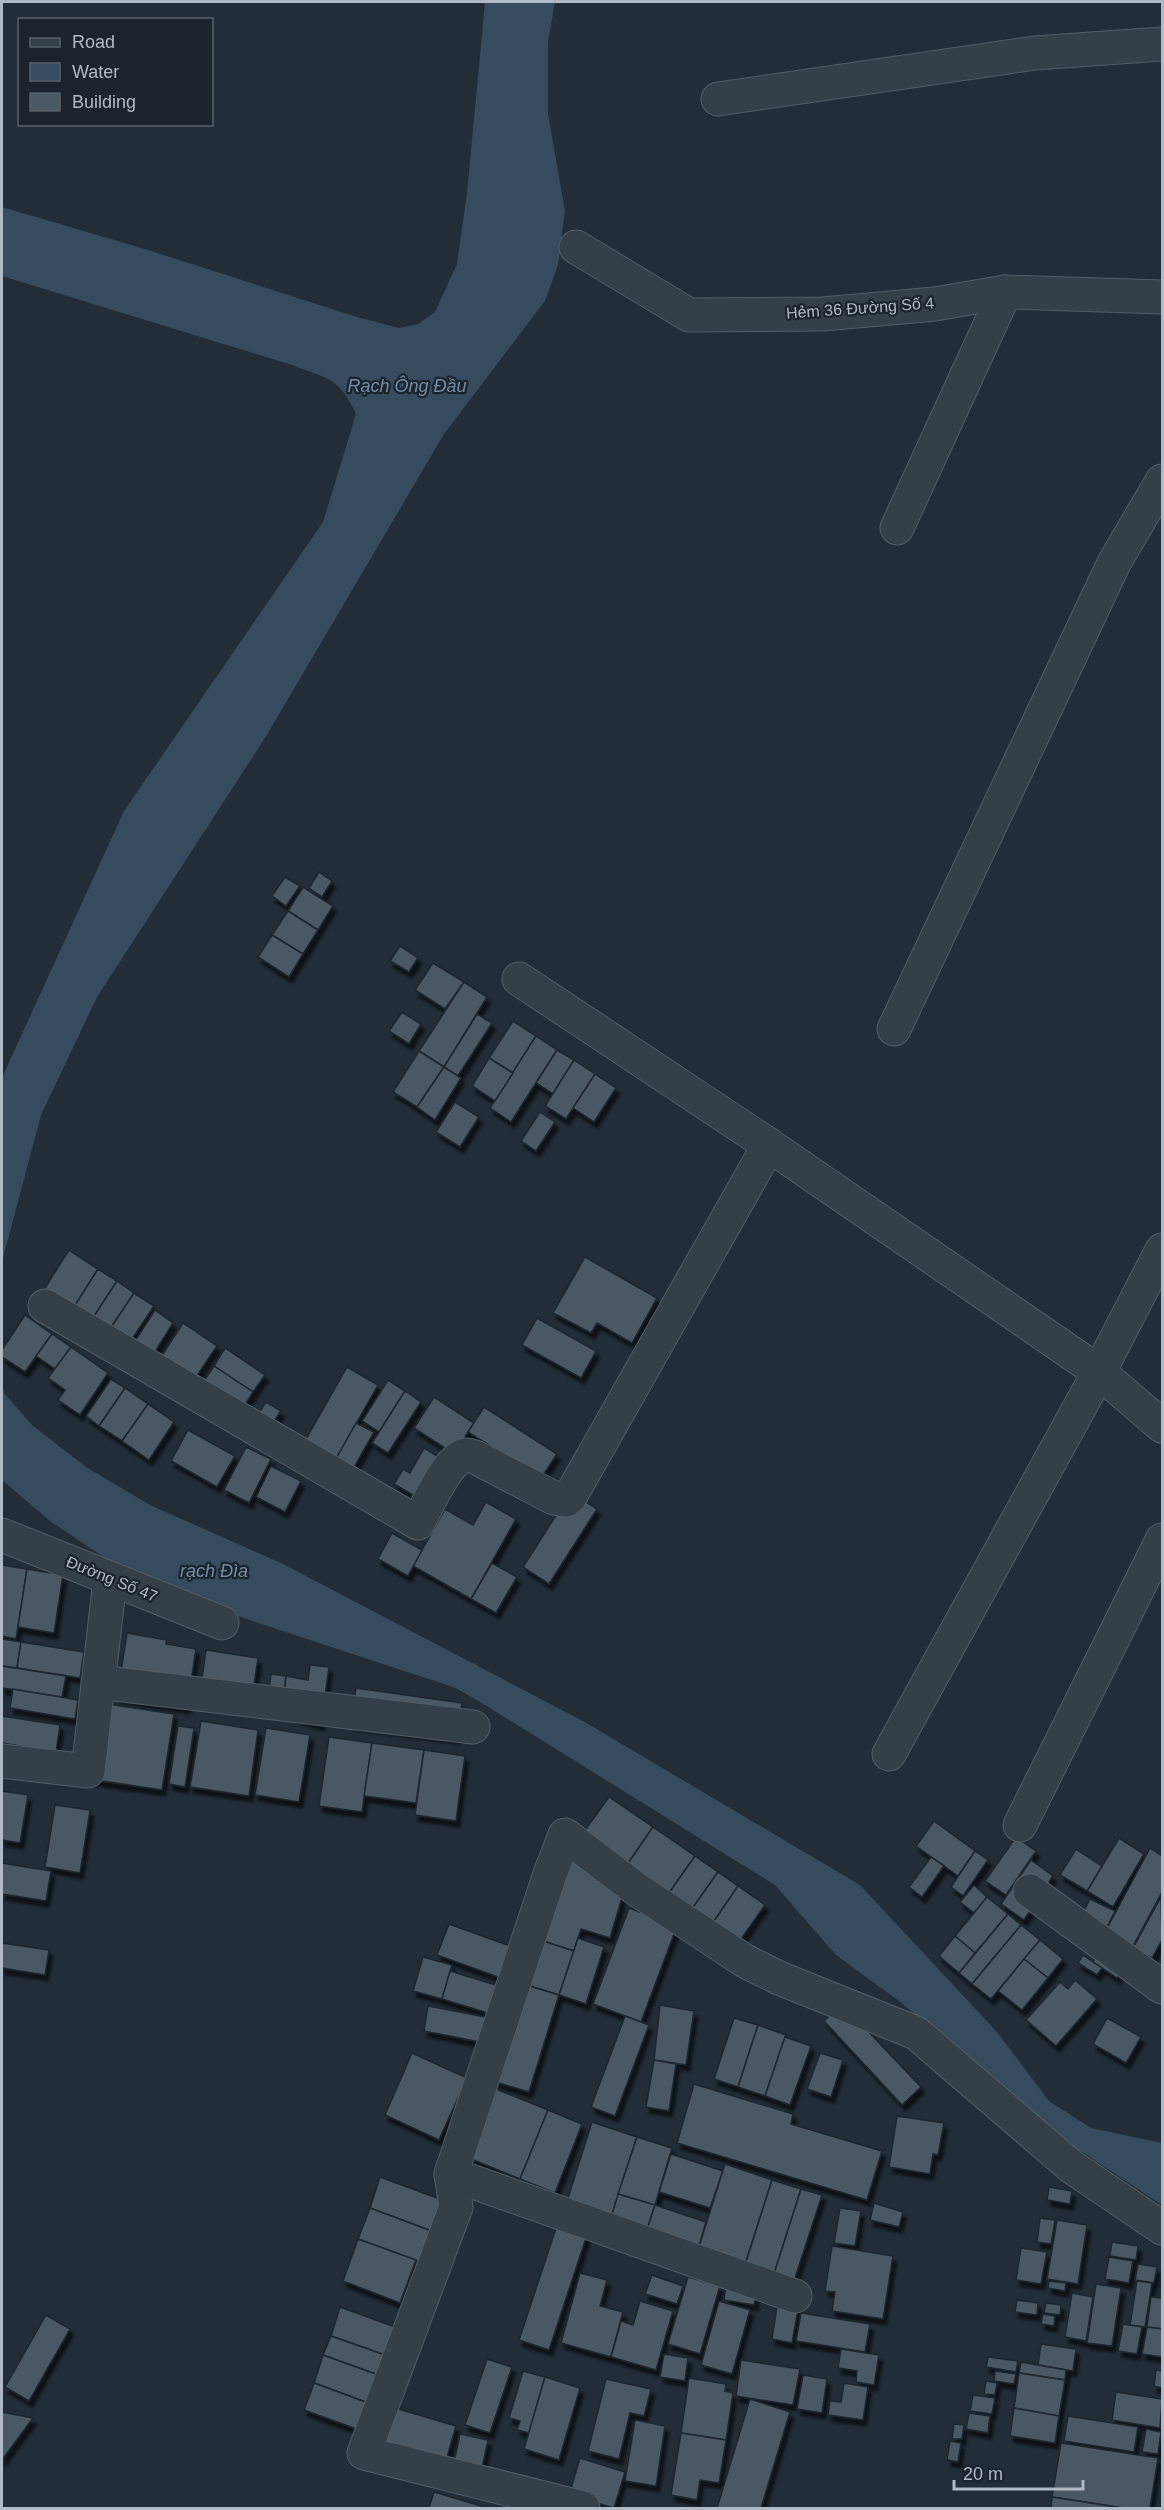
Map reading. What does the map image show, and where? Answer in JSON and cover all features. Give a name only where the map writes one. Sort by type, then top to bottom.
[{"type":"street","points":[[718,99],[1035,53],[1162,44]]},
{"type":"street","name":"Hẻm 36 Đường Số 4","points":[[576,247],[689,315],[823,314],[935,304],[1005,292],[1162,297]]},
{"type":"street","points":[[897,528],[1005,292]]},
{"type":"street","points":[[894,1029],[1114,563],[1162,481]]},
{"type":"street","points":[[519,980],[769,1145],[1099,1372],[1162,1426]]},
{"type":"street","points":[[45,1306],[418,1523],[446,1473],[455,1460],[465,1455],[475,1457],[554,1498],[566,1500],[570,1497],[769,1145]]},
{"type":"street","points":[[889,1754],[1099,1372],[1162,1250]]},
{"type":"street","name":"Đường Số 47","points":[[2,1535],[222,1623]]},
{"type":"street","points":[[1020,1825],[1162,1540]]},
{"type":"street","points":[[2,1761],[88,1771],[110,1580]]},
{"type":"street","points":[[98,1682],[473,1727]]},
{"type":"street","points":[[583,2508],[364,2453],[456,2206],[451,2174],[565,1835],[636,1889],[745,1961],[780,1978],[916,2033],[1072,2167],[1162,2228]]},
{"type":"street","points":[[1030,1891],[1162,1987]]},
{"type":"street","points":[[451,2174],[795,2296]]},
{"type":"water","name":"Rạch Ông Đầu","points":[[485,2],[555,2],[548,42],[548,114],[565,211],[558,265],[545,301],[444,434],[265,738],[97,997],[41,1115],[2,1262],[2,1081],[5,1071],[124,811],[323,522],[356,414],[337,385],[315,373],[2,276],[2,207],[148,250],[357,317],[399,328],[418,324],[435,312],[457,264],[467,193]]},
{"type":"water","name":"rạch Đìa","points":[[2,1384],[4,1393],[32,1425],[86,1467],[150,1505],[283,1564],[583,1721],[860,1885],[997,2032],[1049,2101],[1091,2128],[1162,2143],[1162,2205],[1058,2136],[899,2001],[836,1955],[775,1885],[485,1705],[456,1688],[201,1604],[111,1562],[50,1521],[2,1480]]},
{"type":"building","points":[[319,872],[332,881],[322,897],[309,888]]},
{"type":"building","points":[[285,877],[300,886],[286,906],[272,896]]},
{"type":"building","points":[[303,887],[333,906],[318,930],[288,911]]},
{"type":"building","points":[[288,911],[318,930],[303,954],[272,935]]},
{"type":"building","points":[[272,935],[303,954],[289,977],[258,957]]},
{"type":"building","points":[[400,946],[418,958],[409,972],[390,961]]},
{"type":"building","points":[[433,963],[464,982],[445,1009],[415,990]]},
{"type":"building","points":[[464,982],[487,997],[444,1067],[419,1051]]},
{"type":"building","points":[[402,1012],[421,1024],[409,1044],[389,1031]]},
{"type":"building","points":[[477,1014],[492,1023],[458,1076],[444,1067]]},
{"type":"building","points":[[513,1021],[536,1036],[513,1073],[489,1058]]},
{"type":"building","points":[[536,1036],[557,1050],[511,1122],[490,1108]]},
{"type":"building","points":[[557,1050],[574,1060],[553,1094],[536,1083]]},
{"type":"building","points":[[419,1051],[444,1067],[417,1107],[393,1092]]},
{"type":"building","points":[[489,1058],[513,1073],[495,1101],[472,1086]]},
{"type":"building","points":[[574,1060],[595,1074],[566,1119],[545,1106]]},
{"type":"building","points":[[444,1067],[461,1078],[435,1120],[417,1107]]},
{"type":"building","points":[[595,1074],[616,1088],[594,1122],[573,1108]]},
{"type":"building","points":[[455,1102],[479,1117],[460,1147],[436,1132]]},
{"type":"building","points":[[540,1112],[555,1122],[536,1151],[521,1141]]},
{"type":"building","points":[[69,1250],[98,1269],[67,1318],[38,1299]]},
{"type":"building","points":[[585,1257],[657,1298],[632,1343],[597,1323],[591,1333],[553,1313]]},
{"type":"building","points":[[98,1269],[117,1281],[85,1330],[67,1318]]},
{"type":"building","points":[[117,1281],[134,1293],[102,1341],[85,1330]]},
{"type":"building","points":[[134,1293],[154,1306],[118,1360],[98,1347]]},
{"type":"building","points":[[155,1310],[173,1323],[141,1374],[122,1361]]},
{"type":"building","points":[[25,1315],[52,1334],[25,1372],[2,1357],[2,1350]]},
{"type":"building","points":[[537,1318],[596,1351],[581,1378],[522,1345]]},
{"type":"building","points":[[183,1323],[217,1346],[183,1396],[150,1374]]},
{"type":"building","points":[[52,1334],[71,1347],[55,1369],[36,1356]]},
{"type":"building","points":[[71,1347],[108,1373],[80,1415],[58,1400],[65,1390],[48,1378]]},
{"type":"building","points":[[225,1348],[265,1375],[253,1392],[214,1366]]},
{"type":"building","points":[[214,1366],[253,1392],[239,1414],[199,1388]]},
{"type":"building","points":[[347,1367],[378,1385],[336,1459],[305,1441]]},
{"type":"building","points":[[111,1379],[125,1388],[99,1426],[86,1416]]},
{"type":"building","points":[[388,1380],[405,1391],[379,1432],[362,1421]]},
{"type":"building","points":[[125,1388],[148,1404],[122,1441],[99,1426]]},
{"type":"building","points":[[405,1391],[421,1402],[388,1453],[372,1443]]},
{"type":"building","points":[[434,1397],[474,1423],[454,1454],[414,1428]]},
{"type":"building","points":[[266,1402],[281,1411],[269,1428],[255,1419]]},
{"type":"building","points":[[148,1404],[174,1422],[149,1460],[122,1441]]},
{"type":"building","points":[[484,1407],[557,1454],[541,1478],[468,1432]]},
{"type":"building","points":[[356,1423],[374,1432],[353,1469],[336,1459]]},
{"type":"building","points":[[188,1430],[235,1456],[217,1487],[171,1461]]},
{"type":"building","points":[[246,1447],[271,1459],[249,1503],[224,1490]]},
{"type":"building","points":[[424,1448],[447,1462],[425,1502],[394,1484],[403,1469],[410,1473]]},
{"type":"building","points":[[271,1466],[301,1481],[285,1512],[256,1497]]},
{"type":"building","points":[[571,1492],[597,1509],[549,1584],[523,1567]]},
{"type":"building","points":[[486,1502],[516,1519],[471,1599],[413,1566],[445,1509],[473,1525]]},
{"type":"building","points":[[392,1533],[422,1550],[408,1576],[378,1559]]},
{"type":"building","points":[[492,1563],[517,1577],[496,1613],[471,1599]]},
{"type":"building","points":[[2,1565],[27,1569],[16,1639],[2,1636]]},
{"type":"building","points":[[27,1569],[63,1575],[54,1633],[18,1627]]},
{"type":"building","points":[[127,1633],[167,1640],[166,1644],[196,1649],[187,1708],[117,1697]]},
{"type":"building","points":[[2,1639],[21,1642],[17,1668],[2,1666]]},
{"type":"building","points":[[21,1642],[84,1652],[80,1678],[17,1668]]},
{"type":"building","points":[[206,1650],[258,1658],[250,1711],[202,1678]]},
{"type":"building","points":[[310,1665],[329,1667],[321,1725],[281,1713],[286,1676],[308,1680]]},
{"type":"building","points":[[2,1666],[66,1676],[62,1697],[2,1688]]},
{"type":"building","points":[[271,1674],[286,1676],[281,1713],[266,1711]]},
{"type":"building","points":[[356,1688],[462,1703],[457,1738],[351,1724]]},
{"type":"building","points":[[13,1689],[78,1700],[75,1719],[10,1708]]},
{"type":"building","points":[[101,1703],[174,1714],[162,1790],[89,1779]]},
{"type":"building","points":[[2,1716],[60,1725],[56,1752],[2,1743]]},
{"type":"building","points":[[201,1721],[258,1730],[249,1796],[190,1787]]},
{"type":"building","points":[[178,1726],[194,1728],[185,1787],[169,1784]]},
{"type":"building","points":[[266,1728],[310,1735],[299,1802],[255,1795]]},
{"type":"building","points":[[329,1737],[372,1743],[362,1812],[319,1806]]},
{"type":"building","points":[[372,1743],[424,1750],[416,1803],[364,1796]]},
{"type":"building","points":[[424,1750],[465,1756],[456,1821],[415,1815]]},
{"type":"building","points":[[2,1791],[28,1795],[20,1843],[2,1840]]},
{"type":"building","points":[[609,1797],[653,1827],[622,1872],[578,1840]]},
{"type":"building","points":[[55,1805],[90,1810],[80,1873],[45,1867]]},
{"type":"building","points":[[934,1821],[975,1851],[958,1876],[916,1846]]},
{"type":"building","points":[[653,1827],[695,1856],[664,1900],[622,1872]]},
{"type":"building","points":[[1016,1837],[1036,1851],[1006,1895],[985,1881]]},
{"type":"building","points":[[1119,1838],[1144,1854],[1113,1907],[1087,1891]]},
{"type":"building","points":[[1150,1848],[1162,1856],[1162,1892],[1126,1959],[1098,1945]]},
{"type":"building","points":[[1076,1849],[1102,1866],[1087,1891],[1060,1875]]},
{"type":"building","points":[[975,1851],[988,1860],[963,1896],[951,1887]]},
{"type":"building","points":[[695,1856],[718,1872],[687,1916],[664,1900]]},
{"type":"building","points":[[560,1857],[603,1871],[600,1883],[624,1891],[610,1938],[581,1929],[574,1951],[534,1938]]},
{"type":"building","points":[[931,1857],[944,1866],[922,1897],[909,1887]]},
{"type":"building","points":[[1031,1860],[1053,1876],[1024,1920],[1001,1904]]},
{"type":"building","points":[[2,1863],[51,1871],[46,1901],[2,1894]]},
{"type":"building","points":[[718,1872],[738,1886],[708,1930],[687,1916]]},
{"type":"building","points":[[974,1885],[987,1897],[974,1913],[960,1902]]},
{"type":"building","points":[[738,1886],[765,1905],[734,1949],[708,1930]]},
{"type":"building","points":[[987,1897],[1008,1914],[975,1953],[955,1936]]},
{"type":"building","points":[[1161,1897],[1162,1940],[1152,1958],[1144,1954],[1127,1959]]},
{"type":"building","points":[[1090,1899],[1115,1911],[1101,1939],[1076,1926]]},
{"type":"building","points":[[629,1908],[677,1926],[641,2022],[593,2004]]},
{"type":"building","points":[[1008,1914],[1021,1925],[972,1984],[959,1973]]},
{"type":"building","points":[[449,1924],[513,1947],[501,1978],[437,1955]]},
{"type":"building","points":[[1021,1925],[1040,1940],[991,1999],[972,1984]]},
{"type":"building","points":[[955,1936],[975,1953],[959,1973],[939,1956]]},
{"type":"building","points":[[534,1938],[574,1951],[559,1995],[520,1983]]},
{"type":"building","points":[[578,1938],[604,1947],[586,2004],[559,1995]]},
{"type":"building","points":[[1040,1940],[1063,1959],[1048,1978],[1024,1959]]},
{"type":"building","points":[[2,1943],[49,1950],[45,1975],[2,1968]]},
{"type":"building","points":[[1100,1949],[1126,1965],[1117,1978],[1093,1962]]},
{"type":"building","points":[[1083,1955],[1102,1968],[1097,1975],[1078,1963]]},
{"type":"building","points":[[423,1957],[452,1965],[442,1999],[413,1991]]},
{"type":"building","points":[[1024,1959],[1048,1978],[1022,2010],[998,1991]]},
{"type":"building","points":[[450,1971],[499,1986],[491,2014],[442,1999]]},
{"type":"building","points":[[1075,1980],[1097,1999],[1056,2046],[1026,2020],[1060,1982],[1068,1989]]},
{"type":"building","points":[[520,1983],[559,1995],[529,2092],[489,2080]]},
{"type":"building","points":[[842,2004],[921,2087],[902,2105],[824,2021]]},
{"type":"building","points":[[660,2005],[694,2011],[686,2065],[654,2060]]},
{"type":"building","points":[[428,2006],[496,2019],[490,2044],[424,2031]]},
{"type":"building","points":[[625,2016],[649,2025],[615,2116],[591,2107]]},
{"type":"building","points":[[734,2018],[758,2025],[738,2087],[714,2079]]},
{"type":"building","points":[[1107,2018],[1141,2037],[1126,2063],[1093,2044]]},
{"type":"building","points":[[758,2025],[786,2035],[765,2096],[738,2087]]},
{"type":"building","points":[[785,2037],[811,2046],[790,2105],[765,2096]]},
{"type":"building","points":[[412,2053],[467,2078],[439,2140],[385,2115]]},
{"type":"building","points":[[820,2053],[843,2060],[831,2097],[807,2089]]},
{"type":"building","points":[[654,2060],[676,2064],[669,2111],[646,2107]]},
{"type":"building","points":[[694,2084],[793,2114],[791,2124],[882,2151],[867,2200],[677,2143]]},
{"type":"building","points":[[496,2089],[548,2110],[520,2179],[469,2158]]},
{"type":"building","points":[[548,2110],[582,2124],[555,2193],[520,2179]]},
{"type":"building","points":[[897,2116],[944,2123],[938,2155],[933,2154],[930,2174],[889,2167]]},
{"type":"building","points":[[592,2122],[637,2137],[612,2215],[567,2201]]},
{"type":"building","points":[[637,2137],[672,2148],[655,2205],[618,2194]]},
{"type":"building","points":[[671,2154],[723,2171],[710,2208],[659,2192]]},
{"type":"building","points":[[725,2164],[772,2180],[744,2268],[697,2253]]},
{"type":"building","points":[[380,2177],[448,2202],[437,2233],[370,2208]]},
{"type":"building","points":[[772,2180],[801,2189],[773,2277],[744,2268]]},
{"type":"building","points":[[1049,2187],[1072,2191],[1070,2204],[1047,2200]]},
{"type":"building","points":[[801,2189],[822,2195],[793,2284],[773,2277]]},
{"type":"building","points":[[618,2194],[655,2205],[645,2236],[612,2215]]},
{"type":"building","points":[[874,2203],[903,2212],[899,2227],[870,2220]]},
{"type":"building","points":[[655,2205],[706,2222],[697,2253],[645,2236]]},
{"type":"building","points":[[370,2208],[437,2233],[426,2264],[358,2239]]},
{"type":"building","points":[[840,2208],[861,2211],[855,2246],[834,2243]]},
{"type":"building","points":[[1040,2218],[1055,2220],[1051,2244],[1037,2242]]},
{"type":"building","points":[[559,2219],[589,2229],[549,2350],[519,2340]]},
{"type":"building","points":[[1057,2220],[1087,2225],[1078,2284],[1047,2279]]},
{"type":"building","points":[[358,2239],[416,2260],[400,2303],[343,2281]]},
{"type":"building","points":[[1112,2242],[1138,2246],[1136,2260],[1110,2256]]},
{"type":"building","points":[[832,2246],[893,2256],[883,2319],[832,2311],[835,2292],[825,2291]]},
{"type":"building","points":[[1021,2248],[1047,2252],[1041,2284],[1016,2280]]},
{"type":"building","points":[[1109,2257],[1133,2261],[1129,2283],[1105,2279]]},
{"type":"building","points":[[1138,2264],[1157,2267],[1154,2283],[1135,2280]]},
{"type":"building","points":[[580,2273],[607,2280],[600,2306],[623,2312],[611,2357],[561,2343]]},
{"type":"building","points":[[652,2275],[683,2286],[677,2304],[645,2294]]},
{"type":"building","points":[[688,2277],[720,2286],[700,2354],[668,2344]]},
{"type":"building","points":[[1049,2281],[1066,2283],[1065,2291],[1048,2288]]},
{"type":"building","points":[[1137,2281],[1152,2283],[1145,2327],[1130,2325]]},
{"type":"building","points":[[1096,2284],[1121,2288],[1112,2346],[1087,2343]]},
{"type":"building","points":[[726,2286],[757,2291],[754,2305],[724,2300]]},
{"type":"building","points":[[1072,2293],[1093,2297],[1086,2341],[1065,2337]]},
{"type":"building","points":[[1151,2297],[1162,2298],[1162,2329],[1147,2327]]},
{"type":"building","points":[[778,2300],[799,2304],[792,2343],[772,2339]]},
{"type":"building","points":[[1017,2300],[1038,2303],[1037,2315],[1015,2312]]},
{"type":"building","points":[[640,2301],[673,2311],[656,2370],[611,2357],[621,2321],[633,2325]]},
{"type":"building","points":[[719,2301],[750,2310],[732,2374],[701,2365]]},
{"type":"building","points":[[1046,2303],[1061,2305],[1060,2315],[1044,2313]]},
{"type":"building","points":[[340,2307],[398,2328],[388,2356],[331,2336]]},
{"type":"building","points":[[801,2313],[870,2324],[865,2352],[796,2341]]},
{"type":"building","points":[[1043,2314],[1055,2316],[1054,2326],[1041,2324]]},
{"type":"building","points":[[46,2315],[70,2329],[29,2401],[5,2387]]},
{"type":"building","points":[[1123,2324],[1142,2327],[1137,2354],[1118,2351]]},
{"type":"building","points":[[1147,2327],[1162,2329],[1162,2357],[1142,2354]]},
{"type":"building","points":[[331,2336],[388,2356],[381,2376],[323,2355]]},
{"type":"building","points":[[1041,2344],[1076,2349],[1073,2371],[1038,2365]]},
{"type":"building","points":[[841,2349],[879,2355],[874,2385],[856,2382],[857,2371],[838,2368]]},
{"type":"building","points":[[664,2354],[688,2358],[685,2381],[660,2377]]},
{"type":"building","points":[[323,2355],[381,2376],[371,2404],[314,2383]]},
{"type":"building","points":[[988,2357],[1018,2361],[1016,2372],[986,2367]]},
{"type":"building","points":[[487,2359],[512,2367],[490,2433],[465,2425]]},
{"type":"building","points":[[741,2360],[800,2369],[793,2405],[736,2396]]},
{"type":"building","points":[[1021,2362],[1066,2370],[1065,2380],[1019,2373]]},
{"type":"building","points":[[1156,2370],[1162,2371],[1162,2388],[1154,2386]]},
{"type":"building","points":[[523,2371],[545,2377],[529,2433],[517,2430],[520,2421],[509,2418]]},
{"type":"building","points":[[995,2371],[1016,2374],[1014,2384],[994,2381]]},
{"type":"building","points":[[1019,2373],[1065,2380],[1059,2416],[1014,2408]]},
{"type":"building","points":[[803,2375],[827,2379],[822,2413],[797,2409]]},
{"type":"building","points":[[545,2377],[580,2388],[559,2460],[524,2449]]},
{"type":"building","points":[[689,2378],[726,2384],[725,2391],[733,2393],[726,2440],[681,2433]]},
{"type":"building","points":[[606,2379],[651,2389],[644,2416],[630,2413],[619,2459],[588,2451]]},
{"type":"building","points":[[986,2381],[997,2383],[995,2395],[984,2394]]},
{"type":"building","points":[[314,2383],[371,2404],[362,2431],[304,2410]]},
{"type":"building","points":[[844,2383],[868,2387],[863,2420],[828,2415],[830,2401],[841,2402]]},
{"type":"building","points":[[1116,2392],[1162,2399],[1160,2428],[1112,2420]]},
{"type":"building","points":[[973,2395],[995,2398],[992,2414],[970,2411]]},
{"type":"building","points":[[750,2399],[790,2412],[761,2508],[717,2508]]},
{"type":"building","points":[[395,2408],[456,2426],[443,2471],[382,2452]]},
{"type":"building","points":[[1014,2408],[1059,2416],[1055,2443],[1010,2436]]},
{"type":"building","points":[[2,2412],[33,2418],[2,2460]]},
{"type":"building","points":[[969,2413],[990,2416],[988,2433],[966,2429]]},
{"type":"building","points":[[1068,2416],[1138,2427],[1134,2452],[1064,2441]]},
{"type":"building","points":[[635,2420],[665,2426],[656,2486],[625,2481]]},
{"type":"building","points":[[954,2424],[964,2425],[962,2439],[952,2439]]},
{"type":"building","points":[[1146,2429],[1161,2432],[1158,2454],[1142,2452]]},
{"type":"building","points":[[681,2433],[726,2440],[719,2483],[700,2480],[697,2500],[671,2495]]},
{"type":"building","points":[[460,2434],[488,2440],[481,2473],[453,2467]]},
{"type":"building","points":[[950,2441],[961,2443],[958,2462],[947,2460]]},
{"type":"building","points":[[1061,2443],[1158,2458],[1150,2508],[1123,2508],[1052,2497]]},
{"type":"building","points":[[580,2458],[625,2472],[614,2508],[569,2495]]},
{"type":"building","points":[[434,2492],[488,2508],[429,2508]]},
{"type":"building","points":[[1052,2497],[1123,2508],[1051,2508]]}]
